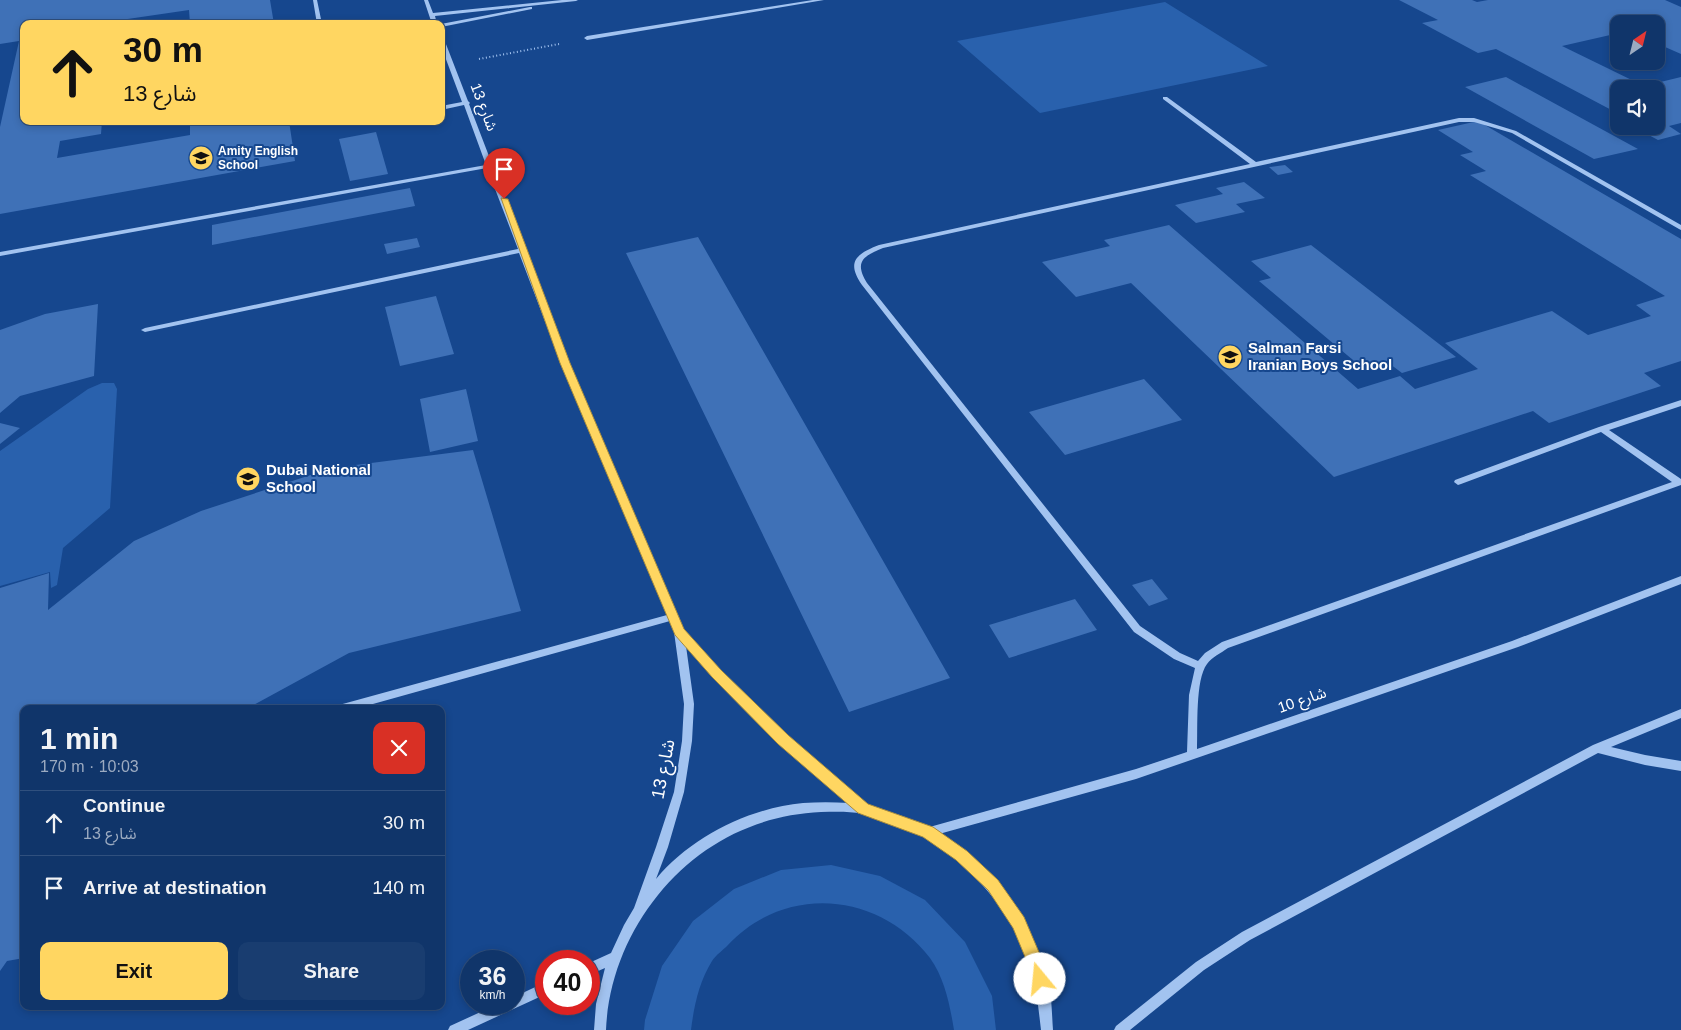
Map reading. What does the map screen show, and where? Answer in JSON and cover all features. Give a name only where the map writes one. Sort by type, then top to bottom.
[{"type":"street","points":[[315,0],[319,20]]},
{"type":"street","points":[[426,0],[434,20]]},
{"type":"street","points":[[445,25],[509,14],[537,6],[576,0]]},
{"type":"street","points":[[586,38],[822,0]]},
{"type":"street","points":[[432,15],[504,6],[537,6]]},
{"type":"street","name":"شارع 13","points":[[445,48],[565,363],[679,632],[689,704],[688,741],[679,792],[662,847],[640,907]]},
{"type":"street","points":[[1165,98],[1254,164]]},
{"type":"street","points":[[445,107],[467,103]]},
{"type":"street","points":[[1200,666],[1177,656],[1137,629],[857,275],[856,266],[860,257],[868,251],[881,246],[1447,122],[1474,120],[1514,132],[1681,228]]},
{"type":"street","points":[[0,254],[491,166]]},
{"type":"street","points":[[145,330],[523,250]]},
{"type":"street","points":[[1458,482],[1602,429],[1681,404]]},
{"type":"street","points":[[1602,429],[1680,482]]},
{"type":"street","points":[[1192,755],[1196,681],[1200,666],[1210,654],[1225,645],[1680,482]]},
{"type":"street","name":"شارع 10","points":[[928,832],[1136,774],[1515,644],[1681,580]]},
{"type":"street","points":[[353,705],[672,616]]},
{"type":"street","name":"شارع 13","points":[[679,632],[716,673],[783,740],[863,808]]},
{"type":"street","points":[[1120,1030],[1200,966],[1246,936],[1597,748],[1681,713]]},
{"type":"street","points":[[1597,748],[1645,760],[1681,766]]},
{"type":"street","points":[[600,1030],[600,1012],[614,958],[640,907],[673,866],[724,832],[763,815],[812,807],[863,808],[928,832],[962,855],[993,885],[1018,923],[1036,964],[1047,1010],[1047,1030]]},
{"type":"street","points":[[600,964],[614,958]]},
{"type":"street","points":[[454,1030],[487,1015]]},
{"type":"path","points":[[452,65],[586,38]]},
{"type":"shaded area","points":[[1165,2],[1268,66],[1040,113],[957,41]]},
{"type":"shaded area","points":[[102,383],[114,383],[117,389],[110,508],[63,548],[57,585],[51,588],[50,572],[0,586],[0,451],[88,389]]},
{"type":"shaded area","points":[[831,865],[880,876],[925,900],[965,942],[992,996],[996,1030],[954,1030],[949,1002],[935,966],[909,936],[886,919],[859,909],[832,904],[804,904],[777,912],[751,925],[712,961],[698,994],[691,1030],[644,1030],[645,1020],[662,966],[693,921],[734,889],[781,870]]},
{"type":"building","points":[[0,0],[270,0],[273,20],[190,20],[189,10],[121,20],[20,20],[20,125],[102,125],[101,134],[60,141],[57,158],[190,135],[190,125],[290,125],[295,161],[0,214],[0,127],[19,41],[0,44]]},
{"type":"building","points":[[1399,0],[1472,0],[1477,2],[1488,0],[1665,0],[1681,7],[1681,54],[1665,47],[1665,15],[1610,15],[1610,35],[1562,46],[1632,80],[1610,80],[1610,109],[1496,49],[1478,53],[1422,23],[1438,20]]},
{"type":"building","points":[[1506,77],[1638,149],[1594,159],[1465,87]]},
{"type":"building","points":[[1681,77],[1681,123],[1669,126],[1681,134],[1658,140],[1649,135],[1665,135],[1665,81]]},
{"type":"building","points":[[1478,121],[1681,239],[1681,361],[1644,373],[1661,386],[1549,423],[1533,411],[1334,477],[1131,283],[1076,297],[1042,262],[1110,246],[1104,240],[1169,225],[1358,389],[1400,376],[1415,389],[1478,369],[1445,343],[1552,311],[1588,335],[1651,316],[1636,305],[1665,296],[1470,175],[1486,171],[1460,155],[1473,152],[1438,130]]},
{"type":"building","points":[[376,132],[388,174],[350,181],[339,139]]},
{"type":"building","points":[[1285,165],[1293,172],[1278,175],[1269,167]]},
{"type":"building","points":[[1244,182],[1265,198],[1236,204],[1245,212],[1196,223],[1175,205],[1223,194],[1216,188]]},
{"type":"building","points":[[410,188],[415,206],[212,245],[212,225]]},
{"type":"building","points":[[698,237],[950,678],[849,712],[626,253]]},
{"type":"building","points":[[417,238],[420,247],[387,254],[384,244]]},
{"type":"building","points":[[1311,245],[1456,357],[1402,373],[1390,364],[1366,371],[1259,281],[1271,278],[1251,261]]},
{"type":"building","points":[[436,296],[454,354],[400,366],[385,307]]},
{"type":"building","points":[[98,304],[94,376],[20,396],[0,413],[0,330],[45,314]]},
{"type":"building","points":[[1144,379],[1182,420],[1065,455],[1029,412]]},
{"type":"building","points":[[466,389],[478,441],[430,452],[420,399]]},
{"type":"building","points":[[0,423],[20,428],[0,444]]},
{"type":"building","points":[[473,450],[521,611],[349,653],[253,705],[20,705],[20,959],[7,961],[0,971],[0,588],[49,573],[48,610],[134,541],[201,511],[332,468]]},
{"type":"building","points":[[1152,579],[1168,599],[1149,606],[1132,585]]},
{"type":"building","points":[[1075,599],[1097,630],[1009,658],[989,625]]},
{"type":"place","name":"Amity English School","points":[[201,158]]},
{"type":"place","name":"Salman Farsi Iranian Boys School","points":[[1230,357]]},
{"type":"place","name":"Dubai National School","points":[[248,479]]},
{"type":"route","points":[[504,199],[565,363],[679,632],[716,673],[783,740],[863,808],[895,818],[928,832],[962,855],[993,885],[1018,923],[1036,964],[1040,979]]}]
